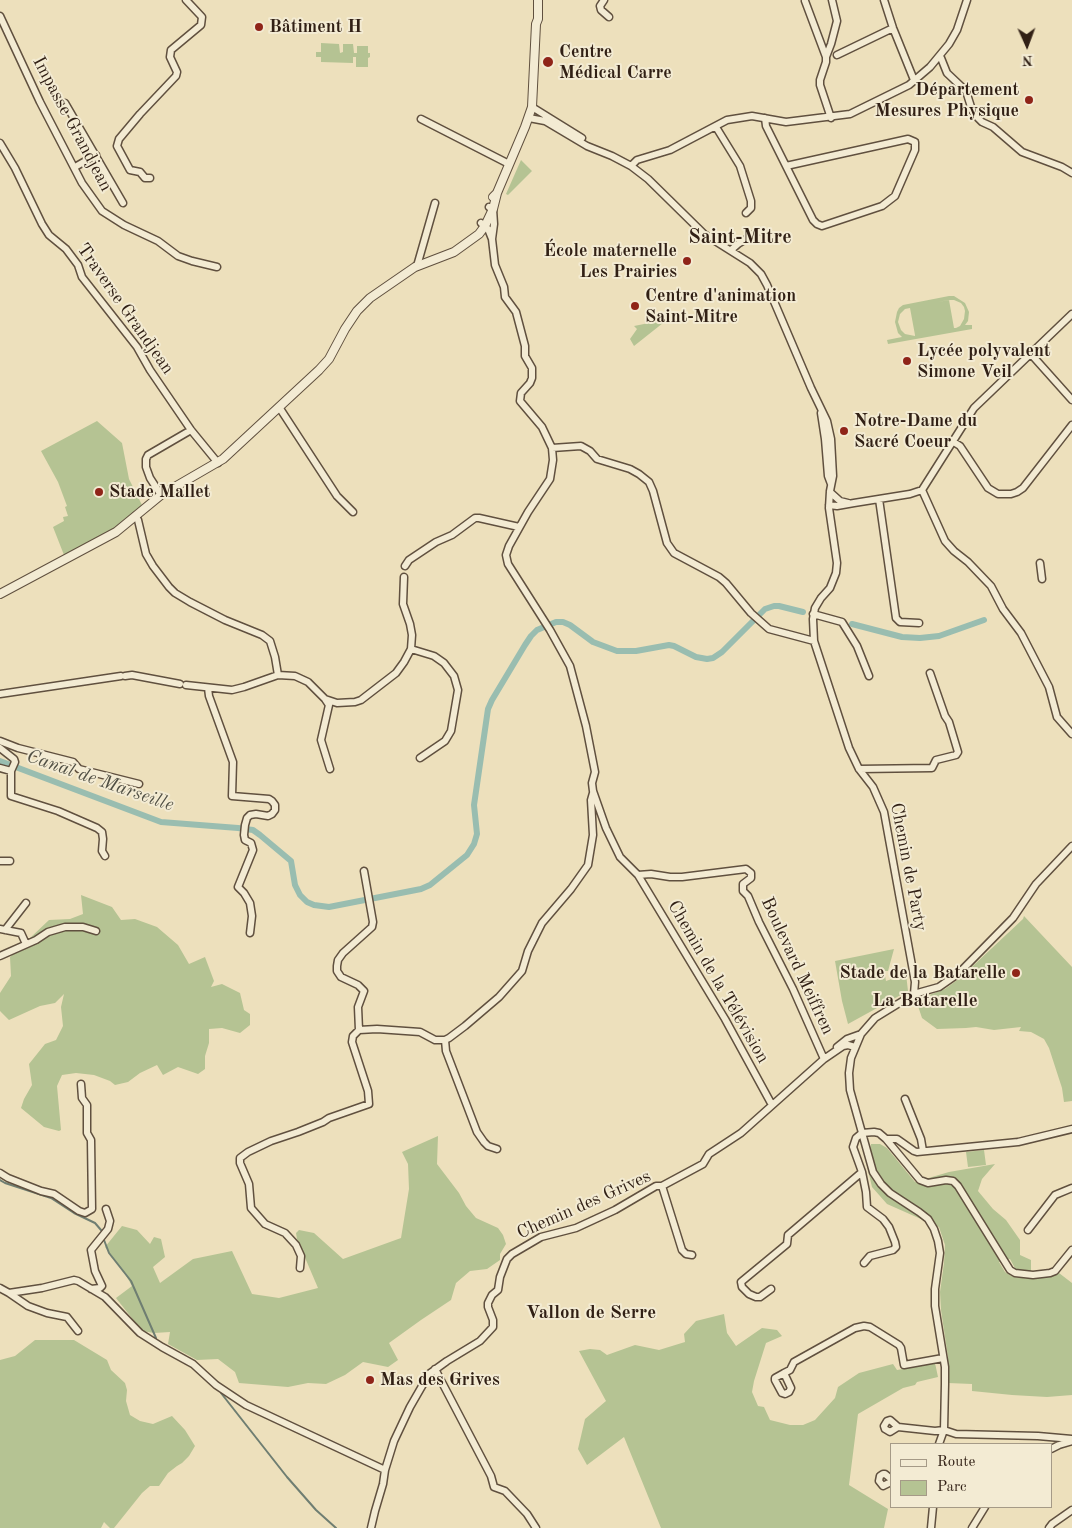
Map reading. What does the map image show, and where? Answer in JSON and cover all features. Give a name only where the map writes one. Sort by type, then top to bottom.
[{"type":"street","points":[[150,178],[146,178],[140,172],[130,170],[117,146],[119,139],[176,76],[177,72],[170,57],[171,50],[200,25],[202,17],[186,0]]},
{"type":"street","points":[[1,593],[116,532],[161,495],[218,463],[329,359],[357,311],[370,298],[417,266],[454,252],[479,234],[497,198],[497,193],[532,107],[536,24],[538,19],[536,0]]},
{"type":"street","points":[[604,0],[600,6],[609,17]]},
{"type":"street","points":[[831,118],[820,80],[837,21],[832,0]]},
{"type":"street","points":[[884,0],[914,80]]},
{"type":"street","points":[[632,165],[637,160],[670,150],[727,120],[752,116],[786,122],[831,118],[850,114],[909,85],[939,57],[957,30],[967,0]]},
{"type":"street","points":[[805,1],[826,57]]},
{"type":"street","name":"Impasse Grandjean","points":[[0,16],[40,102],[82,183],[102,211],[124,225],[158,241],[178,256],[192,262],[217,267]]},
{"type":"street","points":[[837,55],[893,28]]},
{"type":"street","points":[[939,57],[947,73],[966,92],[972,110],[982,122],[993,127],[1022,152],[1062,167],[1072,173]]},
{"type":"street","points":[[65,103],[123,203]]},
{"type":"street","points":[[532,107],[600,150]]},
{"type":"street","points":[[529,118],[545,121],[600,150],[611,152],[632,165],[651,178],[702,226],[710,237],[731,250],[761,274],[820,407],[825,439],[830,484],[829,515],[836,573],[830,588],[821,598],[814,614],[842,622],[857,646],[869,676]]},
{"type":"street","points":[[765,118],[766,126],[786,166],[813,220],[816,224],[822,226],[882,206],[895,196],[914,150],[915,142],[908,139],[786,166]]},
{"type":"street","points":[[421,119],[509,164]]},
{"type":"street","points":[[716,127],[740,166],[751,201],[751,208],[746,212]]},
{"type":"street","name":"Traverse Grandjean","points":[[0,142],[49,235],[66,249],[78,265],[82,277],[137,347],[150,370],[191,430],[218,463]]},
{"type":"street","points":[[75,168],[96,155]]},
{"type":"street","points":[[417,266],[434,203]]},
{"type":"street","points":[[300,1268],[301,1256],[296,1244],[285,1233],[265,1224],[251,1208],[249,1184],[240,1163],[240,1158],[248,1152],[272,1141],[369,1104],[368,1091],[352,1042],[353,1036],[359,1030],[377,1029],[420,1032],[435,1040],[445,1040],[465,1026],[499,996],[522,971],[528,951],[542,923],[571,889],[588,865],[593,835],[591,800],[593,792],[592,782],[595,772],[586,726],[570,666],[550,630],[508,564],[506,556],[519,527],[550,479],[553,460],[552,448],[542,427],[520,401],[519,396],[521,392],[530,383],[532,378],[532,368],[525,356],[525,346],[516,312],[505,297],[504,287],[494,265],[492,240],[494,224],[491,208]]},
{"type":"street","points":[[483,225],[492,240]]},
{"type":"street","points":[[731,250],[759,231]]},
{"type":"street","points":[[829,505],[850,504],[910,494],[922,490],[974,408],[1030,352],[1072,314]]},
{"type":"street","points":[[1030,352],[1072,400]]},
{"type":"street","points":[[279,407],[337,496],[353,512]]},
{"type":"street","points":[[952,441],[960,446],[988,488],[998,494],[1011,494],[1023,488],[1072,425]]},
{"type":"street","points":[[161,495],[150,478],[146,467],[146,459],[148,455],[191,430]]},
{"type":"street","points":[[552,448],[581,446],[597,458],[640,474],[649,482],[667,544],[674,553],[726,582],[750,613],[769,629],[814,641]]},
{"type":"street","points":[[922,490],[945,541],[991,586],[1003,609],[1021,633],[1049,687],[1057,717],[1072,734]]},
{"type":"street","points":[[830,492],[840,501],[850,504]]},
{"type":"street","points":[[879,499],[896,618],[900,622],[918,623]]},
{"type":"street","points":[[135,516],[138,520],[146,554],[169,587],[190,602],[225,620],[262,635],[270,641],[278,675]]},
{"type":"street","points":[[405,566],[409,560],[436,542],[452,535],[475,518],[519,527]]},
{"type":"street","points":[[1040,563],[1042,579]]},
{"type":"street","points":[[325,699],[337,703],[361,700],[396,673],[412,649],[412,635],[403,604],[404,577]]},
{"type":"street","name":"Chemin de Party","points":[[814,614],[814,641],[849,748],[859,769],[873,787],[884,812],[915,982],[914,994]]},
{"type":"street","points":[[412,649],[434,656],[444,663],[454,676],[458,690],[450,731],[445,741],[420,758]]},
{"type":"street","points":[[859,769],[932,768],[936,760],[956,755],[958,752],[949,722],[945,716],[930,673]]},
{"type":"street","points":[[0,694],[123,676],[232,690],[278,675],[295,676],[308,682],[330,705],[321,740],[330,769]]},
{"type":"street","points":[[208,688],[209,696],[233,762],[232,796],[269,798],[275,805],[272,814],[268,816],[250,815],[245,825],[245,840],[251,843],[253,850],[238,887],[250,904],[252,916],[250,933]]},
{"type":"street","points":[[0,740],[18,748],[73,762],[80,769],[139,784]]},
{"type":"street","points":[[0,748],[14,759],[15,762],[11,771],[12,796],[58,811],[97,828],[102,832],[102,851],[105,856]]},
{"type":"street","points":[[0,768],[11,771]]},
{"type":"street","name":"Chemin de la Télévision","points":[[593,792],[606,828],[620,857],[638,875],[725,1019],[772,1105]]},
{"type":"street","name":"Chemin des Grives","points":[[826,1057],[848,1045],[855,1047],[860,1034],[875,1018],[914,994],[938,986],[959,973],[1014,918],[1036,884],[1072,846]]},
{"type":"street","points":[[0,861],[10,861]]},
{"type":"street","name":"Boulevard Meiffren","points":[[638,875],[651,874],[682,877],[746,869],[751,872],[752,876],[742,887],[826,1057]]},
{"type":"street","points":[[359,1030],[358,1007],[364,991],[358,985],[341,977],[337,971],[337,966],[338,960],[343,953],[372,926],[373,922],[364,871]]},
{"type":"street","points":[[26,903],[3,929],[21,933],[26,944]]},
{"type":"street","points":[[0,956],[36,940],[48,932],[65,927],[83,926],[96,931]]},
{"type":"street","name":"Chemin des Grives","points":[[371,1528],[385,1470],[410,1407],[425,1380],[435,1369],[480,1341],[493,1327],[488,1303],[492,1295],[498,1290],[500,1277],[507,1259],[541,1237],[576,1228],[615,1210],[656,1186],[662,1186],[702,1164],[710,1154],[741,1133],[847,1039],[860,1034]]},
{"type":"street","points":[[445,1040],[446,1051],[478,1132],[488,1146],[497,1149]]},
{"type":"street","points":[[855,1047],[851,1058],[849,1081],[873,1172],[890,1194],[928,1219],[938,1241],[940,1253],[935,1289],[935,1306],[945,1384],[944,1430],[939,1443]]},
{"type":"street","points":[[0,1173],[41,1191],[54,1194],[79,1212],[85,1213],[92,1209],[91,1140],[87,1133],[87,1105],[82,1098],[82,1084]]},
{"type":"street","points":[[905,1098],[921,1139],[923,1151]]},
{"type":"street","points":[[886,1139],[897,1139],[914,1151],[923,1151],[1018,1142],[1072,1129]]},
{"type":"street","points":[[864,1263],[870,1256],[893,1250],[896,1247],[889,1227],[883,1219],[867,1207],[862,1172],[853,1147],[856,1138],[862,1133],[874,1132],[879,1133],[886,1139],[920,1180],[928,1182],[953,1181],[958,1186],[1010,1270],[1015,1273],[1033,1275],[1055,1271],[1072,1250]]},
{"type":"street","points":[[771,1288],[760,1297],[756,1297],[749,1294],[742,1287],[741,1282],[786,1244],[788,1235],[862,1172]]},
{"type":"street","points":[[662,1186],[682,1250],[686,1254],[692,1255]]},
{"type":"street","points":[[1028,1230],[1056,1195],[1072,1188]]},
{"type":"street","points":[[90,1289],[102,1286],[95,1270],[90,1250],[108,1229],[110,1221],[106,1209]]},
{"type":"street","points":[[10,1293],[74,1280],[78,1281],[105,1297],[140,1333],[194,1364],[216,1386],[246,1405],[385,1470]]},
{"type":"street","points":[[0,1288],[28,1306],[67,1317],[78,1331]]},
{"type":"street","points":[[784,1373],[790,1370],[794,1362],[855,1328],[864,1326],[870,1327],[899,1345],[904,1365],[943,1358]]},
{"type":"street","points":[[435,1369],[491,1476],[494,1487],[506,1492],[527,1514],[536,1528]]},
{"type":"street","points":[[898,1427],[944,1430],[956,1434],[1038,1436],[1072,1440]]},
{"type":"street","points":[[1052,1448],[1072,1440]]},
{"type":"street","points":[[931,1528],[934,1508]]},
{"type":"street","points":[[972,1528],[984,1508]]},
{"type":"street","points":[[1049,1528],[1072,1510]]},
{"type":"green space","points":[[321,43],[339,44],[340,53],[343,52],[343,44],[353,44],[354,53],[357,53],[357,46],[368,46],[370,57],[368,58],[368,67],[356,67],[356,57],[353,57],[353,63],[321,62],[321,57],[316,57],[316,52],[321,52]]},
{"type":"green space","points":[[521,160],[532,171],[508,195],[506,194]]},
{"type":"green space","points":[[954,296],[965,303],[969,312],[968,321],[965,325],[972,325],[972,329],[888,344],[887,340],[902,337],[898,333],[895,322],[897,312],[903,305]],"holes":[[[949,300],[961,303],[964,307],[964,319],[960,326],[956,328],[954,328]],[[910,308],[915,336],[905,334],[898,322],[900,314],[905,309]]]},
{"type":"green space","points":[[659,318],[663,323],[634,346],[630,339],[637,329],[634,326],[649,323]]},
{"type":"green space","name":"Stade Mallet","points":[[97,421],[122,443],[129,479],[142,505],[112,530],[64,555],[53,527],[64,521],[63,517],[68,516],[65,507],[67,506],[58,482],[41,451]]},
{"type":"green space","points":[[81,895],[112,907],[121,920],[135,919],[157,927],[178,945],[189,964],[205,957],[214,981],[211,987],[222,984],[240,993],[244,1010],[250,1014],[250,1025],[240,1033],[222,1028],[209,1029],[205,1069],[198,1074],[178,1067],[163,1075],[157,1065],[140,1073],[128,1082],[115,1085],[94,1075],[76,1073],[62,1075],[57,1086],[61,1130],[59,1131],[44,1127],[21,1108],[32,1085],[29,1064],[45,1044],[56,1040],[63,1026],[61,1007],[64,994],[55,1003],[40,1006],[9,1020],[0,1011],[0,993],[11,976],[10,957],[49,920],[70,919],[83,914]]},
{"type":"green space","name":"Stade de la Batarelle","points":[[1024,916],[1072,967],[1072,1101],[1064,1102],[1062,1088],[1049,1048],[1044,1039],[1031,1032],[1019,1031],[1021,1027],[994,1030],[976,1027],[937,1029],[922,1018],[916,1000],[945,989],[960,978]]},
{"type":"green space","points":[[894,949],[888,971],[884,971],[886,981],[906,974],[908,991],[848,1024],[835,961]]},
{"type":"green space","points":[[438,1136],[437,1164],[476,1218],[498,1228],[506,1244],[500,1254],[500,1260],[487,1269],[470,1271],[456,1283],[451,1300],[389,1343],[398,1360],[388,1367],[363,1362],[345,1375],[326,1384],[308,1383],[288,1387],[239,1383],[235,1372],[218,1359],[197,1360],[168,1344],[170,1332],[154,1333],[142,1331],[116,1298],[132,1286],[105,1247],[122,1226],[137,1230],[150,1244],[154,1237],[161,1239],[165,1257],[153,1267],[160,1283],[193,1259],[232,1251],[252,1294],[279,1298],[318,1288],[296,1233],[299,1230],[314,1233],[343,1259],[401,1238],[409,1189],[408,1164],[402,1152]]},
{"type":"green space","points":[[871,1144],[880,1144],[887,1148],[915,1182],[949,1172],[995,1164],[982,1179],[978,1191],[993,1209],[1006,1220],[1020,1240],[1020,1255],[1031,1260],[1031,1271],[1016,1270],[1010,1259],[999,1262],[1005,1272],[1013,1277],[1032,1279],[1059,1273],[1072,1283],[1072,1395],[1047,1397],[1012,1395],[972,1391],[972,1384],[948,1383],[948,1357],[940,1292],[945,1245],[939,1227],[887,1204],[872,1187],[867,1166]]},
{"type":"green space","points":[[984,1150],[986,1165],[968,1167],[966,1152]]},
{"type":"green space","points":[[724,1314],[727,1333],[736,1346],[762,1328],[777,1330],[782,1336],[766,1343],[752,1392],[758,1406],[764,1407],[770,1420],[790,1425],[803,1425],[815,1420],[835,1398],[838,1387],[859,1373],[893,1364],[897,1370],[935,1363],[938,1377],[917,1382],[915,1385],[903,1388],[858,1414],[849,1485],[888,1509],[884,1528],[661,1528],[624,1437],[587,1465],[578,1449],[585,1419],[606,1401],[579,1351],[600,1350],[607,1355],[635,1345],[659,1350],[685,1342],[684,1334],[696,1321]]},
{"type":"green space","points":[[35,1340],[74,1340],[107,1360],[111,1370],[125,1383],[127,1390],[126,1401],[130,1415],[140,1421],[153,1424],[172,1416],[185,1430],[195,1446],[189,1456],[168,1473],[159,1486],[150,1486],[142,1493],[114,1528],[110,1528],[104,1522],[101,1528],[0,1528],[0,1360],[15,1356]]},
{"type":"waterway","name":"Canal de Marseille","points":[[0,761],[161,822],[253,830],[291,861],[295,885],[300,895],[307,902],[314,905],[329,907],[421,889],[430,885],[467,855],[474,844],[477,834],[474,805],[488,709],[525,645],[537,630],[556,622],[563,622],[593,642],[617,651],[636,651],[669,645],[696,657],[707,659],[713,658],[722,652],[765,609],[779,606],[803,612]]},
{"type":"waterway","name":"Canal de Marseille","points":[[852,624],[902,637],[920,638],[939,636],[984,620]]},
{"type":"waterway","points":[[0,1180],[51,1198],[74,1213],[95,1223],[101,1230]]},
{"type":"waterway","points":[[104,1240],[109,1253],[131,1281],[156,1338]]},
{"type":"waterway","points":[[221,1393],[287,1477],[316,1510],[336,1528]]},
{"type":"place","name":"Bâtiment H","points":[[259,27]]},
{"type":"place","name":"Centre Médical Carre","points":[[548,62]]},
{"type":"place","name":"Département Mesures Physique","points":[[1029,100]]},
{"type":"place","name":"École maternelle Les Prairies","points":[[687,261]]},
{"type":"place","name":"Centre d'animation Saint-Mitre","points":[[635,306]]},
{"type":"place","name":"Lycée polyvalent Simone Veil","points":[[907,361]]},
{"type":"place","name":"Notre-Dame du Sacré Coeur","points":[[844,431]]},
{"type":"place","name":"Stade Mallet","points":[[99,492]]},
{"type":"place","name":"Stade de la Batarelle","points":[[1016,973]]},
{"type":"place","name":"Mas des Grives","points":[[370,1380]]},
{"type":"district","name":"Saint-Mitre","points":[[740,238]]},
{"type":"district","name":"La Batarelle","points":[[925,1001]]},
{"type":"district","name":"Vallon de Serre","points":[[591,1313]]}]
